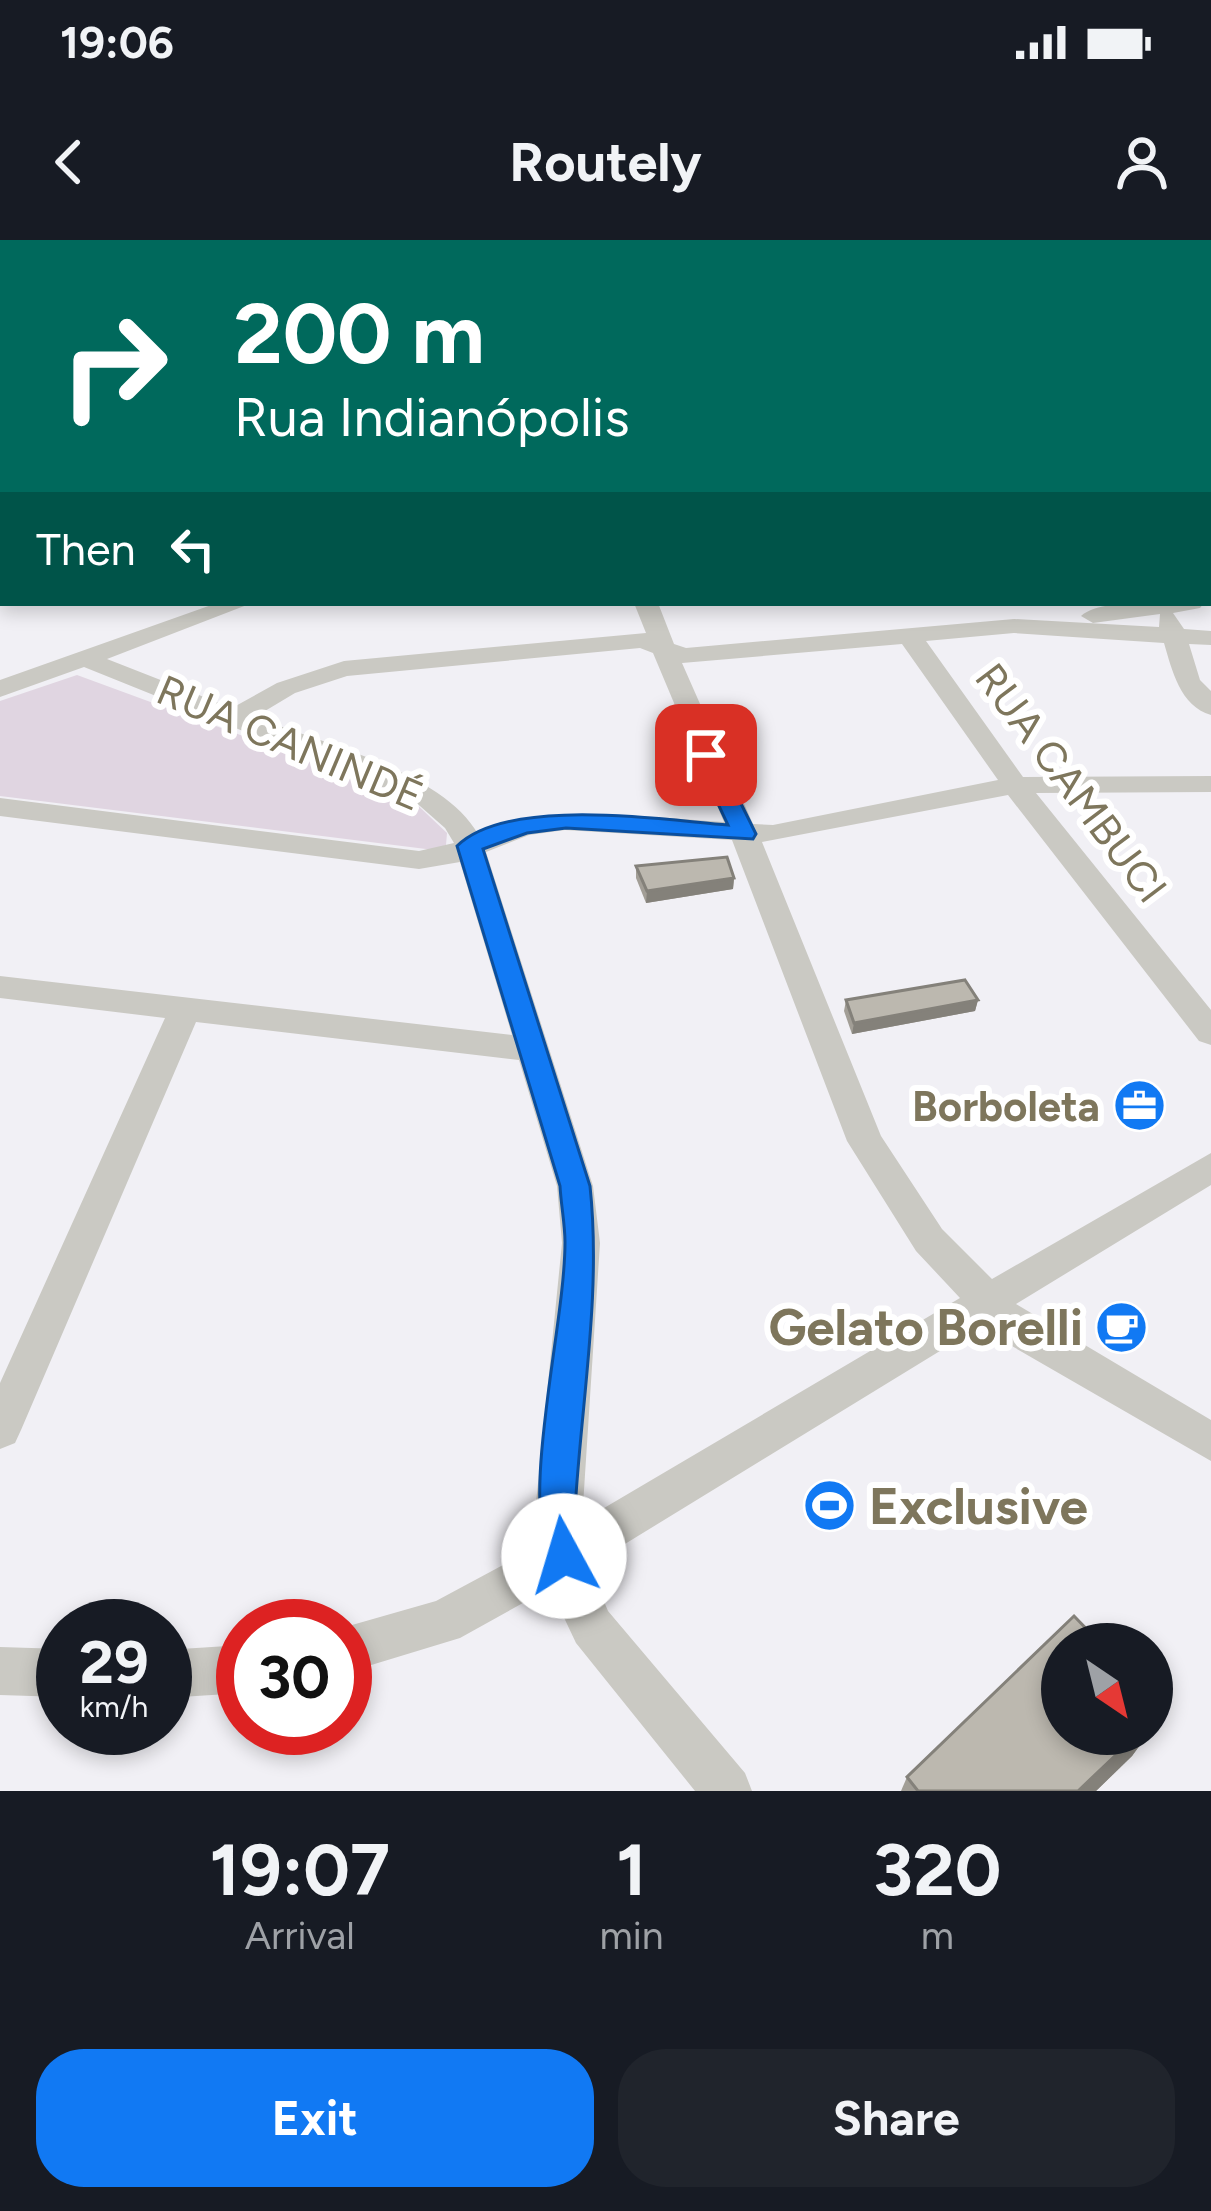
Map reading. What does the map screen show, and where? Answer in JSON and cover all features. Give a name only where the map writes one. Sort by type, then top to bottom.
[{"type":"street","points":[[0,689],[232,606]]},
{"type":"street","points":[[647,606],[744,834],[865,1142],[928,1240],[1012,1326],[1211,1442]]},
{"type":"street","points":[[236,717],[286,688],[344,669],[643,640],[683,656],[910,638],[1159,606]]},
{"type":"street","points":[[1174,606],[1173,636],[1188,682],[1211,707]]},
{"type":"street","points":[[1014,626],[1211,638]]},
{"type":"street","name":"RUA CAMBUCI","points":[[910,638],[1015,785],[1211,1034]]},
{"type":"street","name":"RUA CANINDÉ","points":[[85,659],[422,793],[457,823],[470,846],[575,1186],[580,1243],[557,1503],[574,1592],[592,1627],[727,1791]]},
{"type":"street","points":[[0,808],[419,860],[445,857],[523,826],[566,821],[773,833],[1015,785],[1211,784]]},
{"type":"street","points":[[0,987],[530,1049]]},
{"type":"street","points":[[0,1430],[184,1012]]},
{"type":"street","points":[[372,1642],[444,1622],[564,1556],[1211,1168]]},
{"type":"street","points":[[0,1671],[36,1672]]},
{"type":"shaded area","points":[[77,675],[409,797],[447,833],[446,845],[434,850],[0,796],[0,701]]},
{"type":"building","points":[[727,857],[734,878],[647,891],[636,866]]},
{"type":"building","points":[[965,980],[978,1000],[854,1023],[846,1000]]},
{"type":"building","points":[[1041,1648],[1041,1755],[1116,1755],[1078,1791],[918,1791],[907,1777]]},
{"type":"place","name":"Borboleta","points":[[1139,1106]]},
{"type":"place","name":"Gelato Borelli","points":[[1122,1327]]},
{"type":"place","name":"Exclusive","points":[[830,1506]]},
{"type":"route","points":[[564,1556],[557,1503],[580,1243],[575,1186],[470,846],[523,826],[566,821],[744,834],[706,755]]}]
